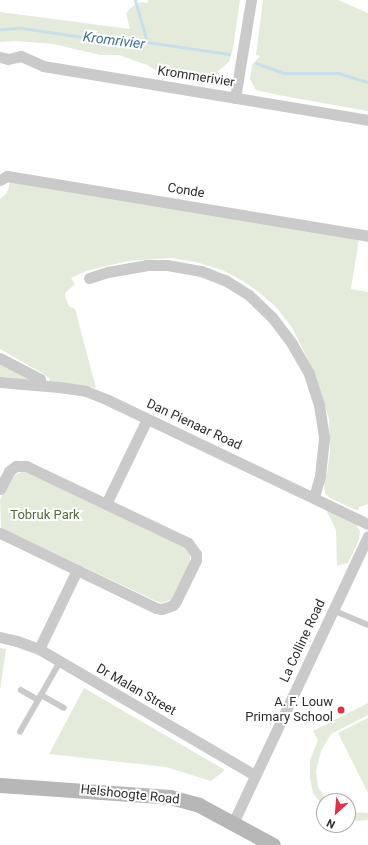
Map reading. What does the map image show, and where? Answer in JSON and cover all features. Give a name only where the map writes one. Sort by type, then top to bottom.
[{"type":"main road","name":"Helshoogte Road","points":[[0,785],[170,797],[199,805],[273,845]]},
{"type":"street","points":[[235,98],[251,0]]},
{"type":"street","name":"Krommerivier","points":[[0,57],[8,59],[21,56],[43,66],[368,120]]},
{"type":"street","name":"Conde","points":[[0,180],[8,176],[368,236]]},
{"type":"street","points":[[89,278],[108,272],[146,265],[168,266],[201,271],[225,280],[249,295],[272,317],[292,344],[309,374],[319,405],[324,438],[320,476],[314,497]]},
{"type":"street","points":[[0,358],[40,379],[40,385]]},
{"type":"street","name":"Dan Pienaar Road","points":[[0,382],[86,391],[314,497],[368,524]]},
{"type":"street","points":[[106,504],[147,419]]},
{"type":"street","points":[[0,489],[9,471],[16,466],[26,466],[188,543],[196,554],[194,566],[176,600],[168,608],[162,609],[156,608],[0,533]]},
{"type":"street","name":"La Colline Road","points":[[233,823],[368,536]]},
{"type":"street","points":[[39,649],[77,570]]},
{"type":"street","name":"Dr Malan Street","points":[[0,637],[39,649],[255,775]]},
{"type":"lane","points":[[333,610],[368,625]]},
{"type":"lane","points":[[20,732],[60,662]]},
{"type":"lane","points":[[21,690],[64,708]]},
{"type":"green space","points":[[148,0],[240,0],[233,49],[229,62],[218,71],[221,78],[217,83],[207,84],[157,71],[147,65],[119,55],[100,55],[54,44],[16,41],[0,42],[0,12],[130,29],[126,14],[130,8],[141,2],[148,3]]},
{"type":"green space","points":[[263,0],[338,0],[368,13],[368,111],[256,90],[250,79],[252,65],[260,56],[256,55]]},
{"type":"green space","points":[[9,181],[359,239],[351,289],[368,292],[368,504],[359,507],[359,509],[356,510],[330,498],[325,493],[324,481],[327,473],[330,452],[329,419],[315,375],[293,329],[277,308],[243,281],[222,270],[196,262],[171,258],[128,261],[86,271],[71,278],[75,284],[65,293],[66,299],[69,306],[75,309],[96,388],[83,385],[50,382],[49,378],[42,373],[0,349],[0,199],[6,194],[9,187]]},
{"type":"green space","points":[[0,361],[29,379],[0,377]]},
{"type":"green space","name":"Tobruk Park","points":[[23,471],[185,547],[190,554],[190,562],[172,599],[162,603],[156,601],[1,528],[0,500],[11,477]]},
{"type":"green space","points":[[325,508],[356,524],[360,531],[359,540],[348,563],[337,566],[336,530]]},
{"type":"green space","points":[[0,648],[6,649],[0,691]]},
{"type":"green space","points":[[84,688],[225,770],[211,781],[166,767],[49,754]]},
{"type":"green space","points":[[368,703],[368,715],[331,734],[321,751],[316,771],[318,787],[322,793],[316,793],[316,797],[313,793],[310,778],[310,760],[318,740],[313,731]]},
{"type":"green space","points":[[368,718],[368,793],[338,733]]},
{"type":"green space","points":[[356,812],[368,813],[368,820],[356,821]]},
{"type":"waterway","points":[[135,0],[147,42]]},
{"type":"waterway","name":"Kromrivier","points":[[0,29],[22,28],[109,41],[147,42],[229,54]]},
{"type":"waterway","name":"Kromrivier","points":[[256,63],[284,73],[338,73],[368,82]]},
{"type":"place","name":"A. F. Louw Primary School","points":[[341,710]]}]
